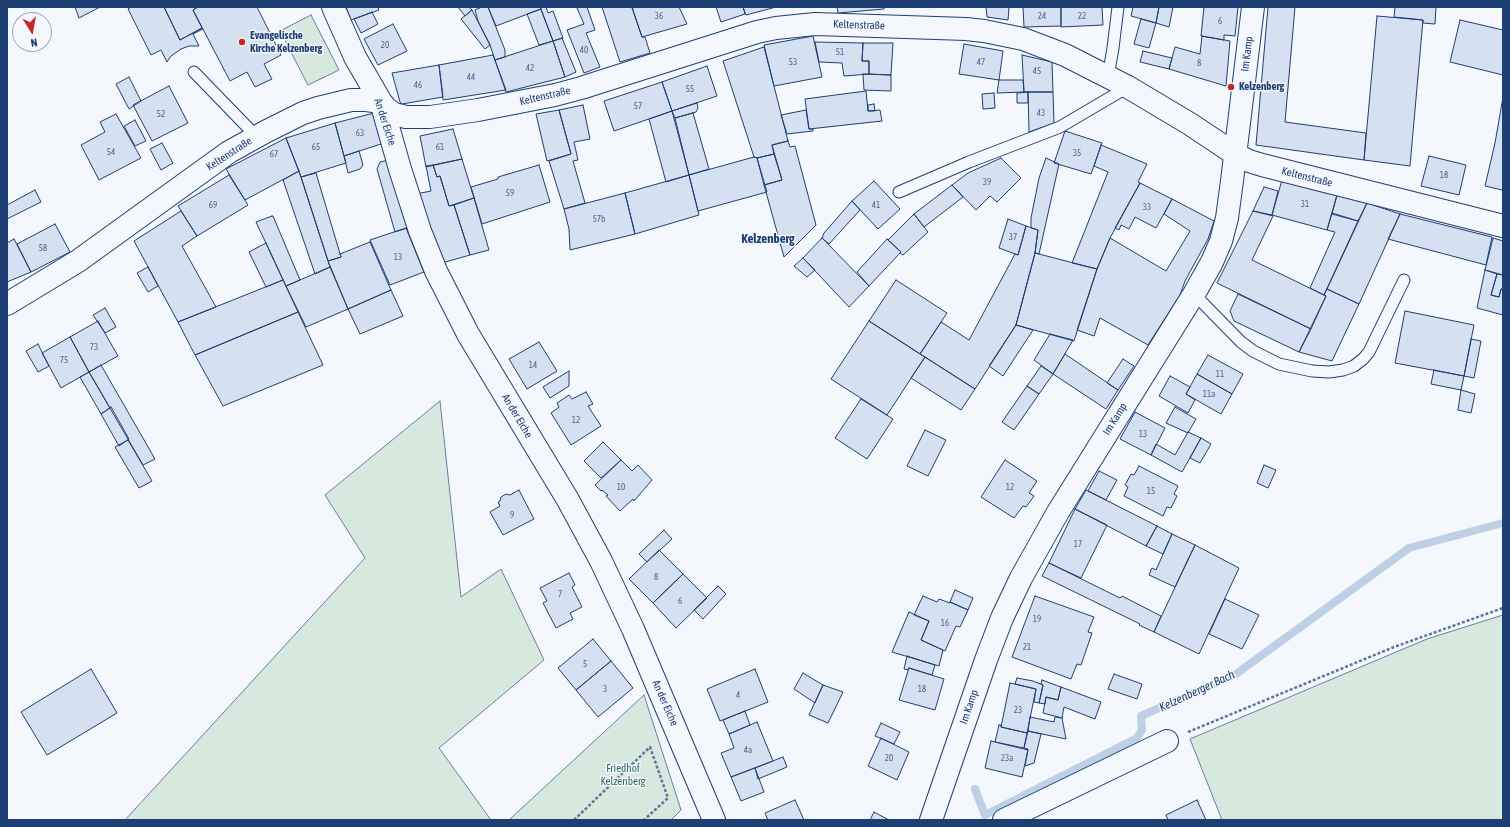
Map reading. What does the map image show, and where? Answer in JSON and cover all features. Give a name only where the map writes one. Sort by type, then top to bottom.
[{"type":"street","name":"An der Eiche","points":[[333,7],[355,57],[381,102],[420,231],[436,271],[468,334],[568,500],[601,561],[639,643],[714,820]]},
{"type":"street","name":"Im Kamp","points":[[931,820],[986,660],[1002,618],[1021,578],[1058,512],[1194,294],[1212,262],[1224,230],[1229,206],[1253,7]]},
{"type":"street","name":"Keltenstraße","points":[[7,304],[78,262],[214,162],[256,136],[318,108],[351,100],[381,102],[394,114],[406,117],[430,117],[478,110],[568,91],[757,32],[776,28],[815,24],[931,27],[978,31],[1023,39],[1065,55],[1128,87],[1190,124],[1235,154],[1262,165],[1503,226]]},
{"type":"street","points":[[1004,820],[1167,741]]},
{"type":"lane","points":[[1108,77],[1118,7]]},
{"type":"lane","points":[[194,72],[256,136]]},
{"type":"lane","points":[[899,192],[969,162],[1060,127],[1128,87]]},
{"type":"lane","points":[[1194,294],[1241,342],[1263,357],[1279,364],[1295,368],[1329,372],[1343,370],[1354,366],[1369,352],[1404,280]]},
{"type":"path","points":[[1167,741],[1394,647],[1503,608]]},
{"type":"path","points":[[574,820],[650,747],[668,798],[644,820]]},
{"type":"green space","points":[[311,15],[339,70],[308,85],[280,31]]},
{"type":"green space","points":[[440,401],[461,597],[501,569],[544,660],[439,748],[491,820],[125,820],[365,558],[325,495]]},
{"type":"green space","points":[[1503,615],[1503,820],[1222,820],[1190,739],[1427,639]]},
{"type":"green space","name":"Friedhof Kelzenberg","points":[[644,695],[681,810],[671,820],[509,820]]},
{"type":"building","points":[[75,7],[100,7],[79,18]]},
{"type":"building","points":[[131,7],[164,7],[180,40],[202,28],[203,29],[193,34],[199,46],[189,46],[181,49],[171,56],[167,62],[161,50],[151,55],[128,9]]},
{"type":"building","points":[[164,7],[198,7],[193,10],[202,28],[180,40]]},
{"type":"building","name":"Evangelische Kirche Kelzenberg","points":[[198,7],[257,7],[281,55],[264,64],[272,79],[255,87],[247,72],[230,81],[193,10]]},
{"type":"building","points":[[346,7],[378,7],[379,10],[351,20]]},
{"type":"building","points":[[458,7],[469,7],[472,10],[465,16]]},
{"type":"building","points":[[482,7],[488,7],[505,50],[505,57],[495,60],[490,45],[478,21],[475,10]]},
{"type":"building","points":[[488,7],[540,7],[541,9],[496,26]]},
{"type":"building","points":[[540,7],[546,7],[548,13],[553,11],[563,38],[553,41]]},
{"type":"building","points":[[587,7],[595,30],[586,33],[600,67],[584,73],[567,30],[584,24],[577,8]]},
{"type":"building","points":[[602,7],[632,7],[642,37],[645,37],[650,53],[620,62]]},
{"type":"building","points":[[679,7],[687,24],[642,37],[632,8]]},
{"type":"building","points":[[716,7],[743,7],[745,14],[721,22]]},
{"type":"building","points":[[743,7],[776,7],[746,15]]},
{"type":"building","points":[[837,7],[884,7],[884,9],[838,13]]},
{"type":"building","points":[[986,7],[1009,7],[1008,20],[987,17]]},
{"type":"building","points":[[1023,7],[1061,7],[1061,26],[1024,27]]},
{"type":"building","points":[[1061,7],[1102,7],[1103,25],[1061,27]]},
{"type":"building","points":[[1133,7],[1159,7],[1156,23],[1131,16]]},
{"type":"building","points":[[1159,7],[1173,7],[1169,27],[1156,23]]},
{"type":"building","points":[[1204,7],[1238,7],[1235,36],[1224,35],[1224,40],[1201,36]]},
{"type":"building","points":[[1268,7],[1295,7],[1285,122],[1366,133],[1364,160],[1256,145]]},
{"type":"building","points":[[1395,7],[1436,7],[1435,24],[1423,23],[1423,20],[1394,17]]},
{"type":"building","points":[[541,9],[553,41],[539,45],[527,14]]},
{"type":"building","points":[[472,10],[490,45],[485,49],[461,19]]},
{"type":"building","points":[[372,12],[378,24],[361,33],[354,19]]},
{"type":"building","points":[[1377,16],[1423,20],[1410,166],[1364,160]]},
{"type":"building","points":[[1141,19],[1156,23],[1149,48],[1134,44]]},
{"type":"building","points":[[1460,20],[1503,30],[1503,75],[1450,62]]},
{"type":"building","points":[[393,24],[407,51],[378,65],[364,39]]},
{"type":"building","points":[[813,36],[822,77],[774,86],[764,45]]},
{"type":"building","points":[[1202,36],[1230,41],[1226,86],[1169,69],[1175,47],[1200,54]]},
{"type":"building","points":[[562,38],[576,72],[565,77],[553,41]]},
{"type":"building","points":[[553,41],[565,77],[506,92],[495,60]]},
{"type":"building","points":[[815,42],[863,43],[862,61],[869,61],[869,74],[844,76],[842,63],[819,62]]},
{"type":"building","points":[[863,43],[893,43],[891,75],[869,74],[869,61],[862,61]]},
{"type":"building","points":[[964,44],[1003,51],[999,80],[959,74]]},
{"type":"building","points":[[764,47],[788,141],[772,145],[774,154],[757,158],[754,157],[723,61]]},
{"type":"building","points":[[1143,51],[1172,58],[1169,69],[1140,62]]},
{"type":"building","points":[[493,55],[506,90],[443,100],[439,65]]},
{"type":"building","points":[[1022,55],[1052,62],[1053,92],[1024,92]]},
{"type":"building","points":[[439,65],[443,97],[402,104],[400,102],[392,73]]},
{"type":"building","points":[[707,66],[717,96],[672,111],[662,82]]},
{"type":"building","points":[[863,74],[891,75],[891,91],[864,90]]},
{"type":"building","points":[[129,77],[141,101],[129,109],[116,84]]},
{"type":"building","points":[[999,80],[1023,80],[1024,92],[997,93]]},
{"type":"building","points":[[662,82],[672,111],[614,131],[604,101]]},
{"type":"building","points":[[169,86],[188,123],[152,141],[133,105]]},
{"type":"building","points":[[866,91],[868,111],[880,110],[882,121],[809,129],[805,99]]},
{"type":"building","points":[[1028,92],[1028,103],[1017,103],[1017,93]]},
{"type":"building","points":[[1028,92],[1053,92],[1054,123],[1029,132]]},
{"type":"building","points":[[994,93],[995,108],[983,109],[982,94]]},
{"type":"building","points":[[1503,97],[1502,190],[1485,186],[1495,143]]},
{"type":"building","points":[[697,103],[698,108],[696,112],[675,118],[672,111]]},
{"type":"building","points":[[874,104],[875,111],[868,111],[868,105]]},
{"type":"building","points":[[583,105],[590,139],[574,142],[578,160],[573,161],[585,203],[564,209],[549,161],[571,154],[559,110]]},
{"type":"building","points":[[559,110],[571,154],[547,161],[536,114]]},
{"type":"building","points":[[806,110],[809,129],[813,129],[813,131],[787,134],[781,115]]},
{"type":"building","points":[[672,111],[689,175],[666,182],[649,119]]},
{"type":"building","points":[[374,113],[384,143],[344,156],[335,123]]},
{"type":"building","points":[[693,113],[709,169],[689,175],[675,118]]},
{"type":"building","points":[[116,114],[141,158],[99,180],[81,145],[105,132],[100,122]]},
{"type":"building","points":[[135,120],[146,141],[135,146],[124,126]]},
{"type":"building","points":[[335,123],[346,163],[301,177],[286,138]]},
{"type":"building","points":[[453,129],[462,159],[426,167],[420,136]]},
{"type":"building","points":[[1065,131],[1102,143],[1091,174],[1054,163]]},
{"type":"building","points":[[286,138],[299,171],[245,200],[226,169]]},
{"type":"building","points":[[788,141],[790,147],[795,146],[816,225],[784,257],[764,185],[782,180],[772,145]]},
{"type":"building","points":[[162,143],[173,163],[161,170],[150,149]]},
{"type":"building","points":[[1101,145],[1147,164],[1138,182],[1140,183],[1110,238],[1097,269],[1072,263],[1108,172],[1094,166]]},
{"type":"building","points":[[359,151],[363,165],[360,169],[348,173],[344,156]]},
{"type":"building","points":[[774,154],[782,180],[764,185],[757,158]]},
{"type":"building","points":[[1429,156],[1466,165],[1459,195],[1421,186]]},
{"type":"building","points":[[754,157],[757,158],[767,192],[698,211],[689,175]]},
{"type":"building","points":[[1001,158],[1021,178],[997,202],[990,196],[976,210],[952,185],[968,173]]},
{"type":"building","points":[[1046,158],[1059,164],[1039,254],[1035,253],[1038,230],[1031,228],[1031,218],[1039,178]]},
{"type":"building","points":[[462,159],[474,198],[449,206],[440,176],[437,177],[433,165]]},
{"type":"building","points":[[389,160],[407,228],[395,232],[377,169],[380,162]]},
{"type":"building","points":[[433,165],[437,177],[440,176],[449,206],[454,205],[470,255],[442,263],[416,194],[431,191],[426,166]]},
{"type":"building","points":[[539,165],[550,202],[482,224],[471,187],[498,179],[498,177]]},
{"type":"building","points":[[299,171],[330,267],[315,274],[283,180]]},
{"type":"building","points":[[316,173],[341,257],[328,261],[301,177]]},
{"type":"building","points":[[229,175],[248,205],[197,236],[178,206]]},
{"type":"building","points":[[689,175],[699,215],[635,234],[625,193]]},
{"type":"building","points":[[1282,180],[1337,195],[1327,230],[1272,215]]},
{"type":"building","points":[[874,181],[900,209],[878,229],[852,201]]},
{"type":"building","points":[[1140,183],[1172,199],[1156,228],[1135,217],[1129,229],[1121,225],[1119,230],[1115,228]]},
{"type":"building","points":[[952,185],[963,197],[924,227],[914,214]]},
{"type":"building","points":[[1264,187],[1278,191],[1272,215],[1253,211]]},
{"type":"building","points":[[35,190],[41,202],[7,219],[7,205]]},
{"type":"building","points":[[625,193],[635,234],[570,250],[569,229],[564,209]]},
{"type":"building","points":[[1337,195],[1367,203],[1358,221],[1332,214]]},
{"type":"building","points":[[474,198],[489,250],[470,255],[454,205]]},
{"type":"building","points":[[1172,199],[1214,221],[1208,239],[1185,281],[1180,295],[1148,345],[1100,318],[1094,336],[1077,330],[1097,269],[1110,238],[1166,271],[1190,231],[1164,214]]},
{"type":"building","points":[[852,201],[860,210],[829,244],[822,238],[824,233]]},
{"type":"building","points":[[1367,203],[1400,214],[1359,304],[1327,289]]},
{"type":"building","points":[[181,211],[197,236],[182,246],[216,307],[178,322],[134,241]]},
{"type":"building","points":[[1253,211],[1273,216],[1252,260],[1326,296],[1311,329],[1217,283]]},
{"type":"building","points":[[1332,213],[1358,221],[1324,295],[1310,288],[1335,232],[1327,230]]},
{"type":"building","points":[[914,214],[928,232],[903,255],[888,240]]},
{"type":"building","points":[[1400,214],[1492,237],[1486,265],[1388,239]]},
{"type":"building","points":[[272,216],[300,280],[286,286],[256,222]]},
{"type":"building","points":[[1008,219],[1026,226],[1018,255],[999,248]]},
{"type":"building","points":[[55,224],[70,252],[31,272],[17,244]]},
{"type":"building","points":[[1026,226],[1038,230],[1035,253],[1016,325],[975,389],[920,354],[941,322],[969,340],[1015,254],[1018,255]]},
{"type":"building","points":[[406,228],[424,272],[390,285],[370,240]]},
{"type":"building","points":[[822,238],[869,286],[849,307],[803,258]]},
{"type":"building","points":[[1493,238],[1503,241],[1503,275],[1485,270]]},
{"type":"building","points":[[14,239],[31,272],[7,282],[7,243]]},
{"type":"building","points":[[887,239],[901,252],[869,286],[857,272]]},
{"type":"building","points":[[370,242],[391,290],[348,309],[328,261],[341,257],[340,254]]},
{"type":"building","points":[[266,243],[283,280],[266,287],[249,252]]},
{"type":"building","points":[[1035,253],[1097,269],[1074,341],[1016,325]]},
{"type":"building","points":[[803,258],[815,270],[807,277],[794,266]]},
{"type":"building","points":[[148,267],[158,286],[148,292],[137,273]]},
{"type":"building","points":[[330,267],[348,309],[306,327],[286,286]]},
{"type":"building","points":[[1485,270],[1497,274],[1491,295],[1499,297],[1501,289],[1503,289],[1503,315],[1477,308]]},
{"type":"building","points":[[1497,274],[1503,275],[1503,289],[1501,289],[1499,297],[1491,295]]},
{"type":"building","points":[[283,280],[298,312],[195,355],[178,322]]},
{"type":"building","points":[[896,280],[947,313],[920,354],[869,321]]},
{"type":"building","points":[[1327,289],[1359,304],[1332,361],[1299,352],[1326,296],[1324,295]]},
{"type":"building","points":[[391,290],[403,316],[360,334],[348,309]]},
{"type":"building","points":[[1238,294],[1311,329],[1299,352],[1234,321],[1230,311]]},
{"type":"building","points":[[105,308],[116,327],[105,333],[93,315]]},
{"type":"building","points":[[1405,311],[1474,325],[1464,376],[1395,363]]},
{"type":"building","points":[[298,312],[323,365],[223,406],[195,355]]},
{"type":"building","points":[[98,321],[118,356],[89,372],[70,337]]},
{"type":"building","points":[[869,321],[925,357],[887,415],[831,379]]},
{"type":"building","points":[[1016,325],[1033,330],[1003,376],[989,366]]},
{"type":"building","points":[[1050,334],[1073,340],[1053,374],[1034,360]]},
{"type":"building","points":[[70,337],[89,372],[61,388],[42,353]]},
{"type":"building","points":[[1471,339],[1481,341],[1474,378],[1464,376]]},
{"type":"building","points":[[539,342],[557,371],[527,389],[509,359]]},
{"type":"building","points":[[38,344],[49,366],[38,372],[26,351]]},
{"type":"building","points":[[1065,354],[1118,390],[1106,409],[1053,374]]},
{"type":"building","points":[[1208,355],[1243,374],[1232,394],[1197,374]]},
{"type":"building","points":[[925,357],[975,389],[961,410],[911,378]]},
{"type":"building","points":[[1123,359],[1134,366],[1118,390],[1107,383]]},
{"type":"building","points":[[101,365],[155,459],[143,465],[89,372]]},
{"type":"building","points":[[1041,366],[1053,374],[1039,394],[1027,386]]},
{"type":"building","points":[[1434,370],[1464,376],[1461,390],[1431,384]]},
{"type":"building","points":[[569,371],[569,386],[550,398],[543,387]]},
{"type":"building","points":[[89,372],[110,408],[101,414],[80,377]]},
{"type":"building","points":[[1197,374],[1232,394],[1221,414],[1186,394]]},
{"type":"building","points":[[1170,376],[1190,387],[1186,394],[1195,400],[1188,413],[1159,396]]},
{"type":"building","points":[[1027,386],[1039,394],[1014,430],[1002,422]]},
{"type":"building","points":[[1461,390],[1475,394],[1471,413],[1458,410]]},
{"type":"building","points":[[586,392],[593,404],[588,406],[601,426],[571,445],[551,413],[559,407],[557,403],[569,395],[572,399]]},
{"type":"building","points":[[861,399],[893,419],[867,459],[835,438]]},
{"type":"building","points":[[111,407],[129,439],[119,446],[101,414]]},
{"type":"building","points":[[1175,407],[1196,419],[1188,433],[1166,423]]},
{"type":"building","points":[[1135,412],[1165,428],[1151,455],[1120,439]]},
{"type":"building","points":[[925,430],[946,440],[928,476],[907,466]]},
{"type":"building","points":[[1188,432],[1201,438],[1182,472],[1151,455],[1156,444],[1175,455]]},
{"type":"building","points":[[1201,438],[1211,444],[1200,463],[1190,458]]},
{"type":"building","points":[[128,440],[152,481],[139,488],[115,447]]},
{"type":"building","points":[[603,442],[621,460],[601,478],[584,461]]},
{"type":"building","points":[[621,460],[632,471],[638,465],[652,480],[634,501],[633,499],[620,511],[606,496],[608,495],[595,485]]},
{"type":"building","points":[[1005,460],[1037,481],[1029,493],[1034,496],[1026,507],[1023,506],[1014,518],[981,497]]},
{"type":"building","points":[[1264,465],[1276,470],[1268,488],[1257,483]]},
{"type":"building","points":[[1139,466],[1178,486],[1174,494],[1177,496],[1171,508],[1167,507],[1163,516],[1124,496],[1128,487],[1125,485],[1131,474],[1134,475]]},
{"type":"building","points":[[1099,471],[1117,480],[1106,500],[1088,491]]},
{"type":"building","points":[[519,490],[534,519],[503,535],[490,512],[500,506],[498,502],[500,501],[501,497],[506,494],[510,495]]},
{"type":"building","points":[[1086,490],[1157,526],[1146,546],[1075,509]]},
{"type":"building","points":[[1075,509],[1107,525],[1081,578],[1049,563]]},
{"type":"building","points":[[1157,526],[1172,534],[1163,554],[1146,546]]},
{"type":"building","points":[[664,530],[672,539],[647,562],[639,554]]},
{"type":"building","points":[[1172,534],[1195,545],[1175,587],[1149,575],[1152,568],[1156,570]]},
{"type":"building","points":[[1195,545],[1239,568],[1199,654],[1154,632]]},
{"type":"building","points":[[659,550],[683,574],[653,603],[629,579]]},
{"type":"building","points":[[1049,563],[1120,598],[1122,596],[1161,616],[1154,632],[1042,576]]},
{"type":"building","points":[[569,573],[575,585],[572,587],[582,607],[570,613],[573,619],[556,628],[543,603],[547,601],[540,588]]},
{"type":"building","points":[[683,574],[707,598],[676,628],[653,603]]},
{"type":"building","points":[[718,586],[726,594],[703,619],[694,610]]},
{"type":"building","points":[[955,590],[973,598],[968,610],[950,602]]},
{"type":"building","points":[[923,596],[937,602],[939,599],[950,602],[968,610],[960,627],[956,626],[945,651],[921,640],[929,621],[914,615]]},
{"type":"building","points":[[1035,596],[1094,617],[1088,632],[1092,633],[1081,665],[1077,664],[1071,679],[1012,657]]},
{"type":"building","points":[[1225,599],[1259,615],[1242,649],[1209,634]]},
{"type":"building","points":[[909,612],[929,621],[921,640],[943,650],[939,666],[892,652]]},
{"type":"building","points":[[593,639],[611,661],[576,690],[558,668]]},
{"type":"building","points":[[907,656],[935,665],[932,675],[909,668],[908,670],[904,669]]},
{"type":"building","points":[[611,661],[633,688],[598,717],[576,690]]},
{"type":"building","points":[[909,668],[944,679],[935,710],[899,700]]},
{"type":"building","points":[[91,669],[117,713],[47,755],[21,712]]},
{"type":"building","points":[[755,669],[768,702],[720,721],[707,689]]},
{"type":"building","points":[[803,673],[823,685],[815,703],[794,689]]},
{"type":"building","points":[[1114,674],[1142,684],[1137,699],[1108,689]]},
{"type":"building","points":[[1017,678],[1033,681],[1043,685],[1039,703],[1034,702],[1036,689],[1015,684]]},
{"type":"building","points":[[1042,680],[1061,687],[1058,700],[1046,697],[1045,704],[1039,703],[1043,685],[1041,684]]},
{"type":"building","points":[[1010,683],[1036,689],[1027,733],[1001,727]]},
{"type":"building","points":[[823,685],[843,692],[828,723],[809,715]]},
{"type":"building","points":[[1061,687],[1101,702],[1095,719],[1064,707],[1062,718],[1043,713],[1046,697],[1058,700]]},
{"type":"building","points":[[745,711],[750,725],[729,734],[723,720]]},
{"type":"building","points":[[1030,717],[1054,722],[1055,717],[1062,718],[1066,739],[1028,731]]},
{"type":"building","points":[[757,722],[773,761],[731,777],[721,753],[734,748],[729,734]]},
{"type":"building","points":[[881,723],[900,732],[894,744],[875,736]]},
{"type":"building","points":[[999,725],[1001,725],[1001,727],[1027,733],[1024,748],[995,742]]},
{"type":"building","points":[[1028,731],[1041,734],[1034,763],[1025,766],[1028,749],[1024,748]]},
{"type":"building","points":[[881,738],[909,752],[897,780],[868,766]]},
{"type":"building","points":[[991,741],[1028,750],[1022,777],[985,768]]},
{"type":"building","points":[[783,757],[787,767],[758,779],[755,768]]},
{"type":"building","points":[[755,768],[764,792],[741,801],[731,777]]},
{"type":"building","points":[[795,800],[804,820],[768,820],[765,813]]},
{"type":"building","points":[[1197,800],[1206,820],[1168,820],[1166,815]]},
{"type":"building","points":[[874,812],[889,820],[870,820]]},
{"type":"waterway","name":"Kelzenberger Bach","points":[[975,789],[985,815],[1137,738],[1142,730],[1141,716],[1236,674],[1409,548],[1503,523]]},
{"type":"place","name":"Evangelische Kirche Kelzenberg","points":[[242,42]]},
{"type":"place","name":"Kelzenberg","points":[[1231,87]]},
{"type":"district","name":"Kelzenberg","points":[[768,239]]}]
